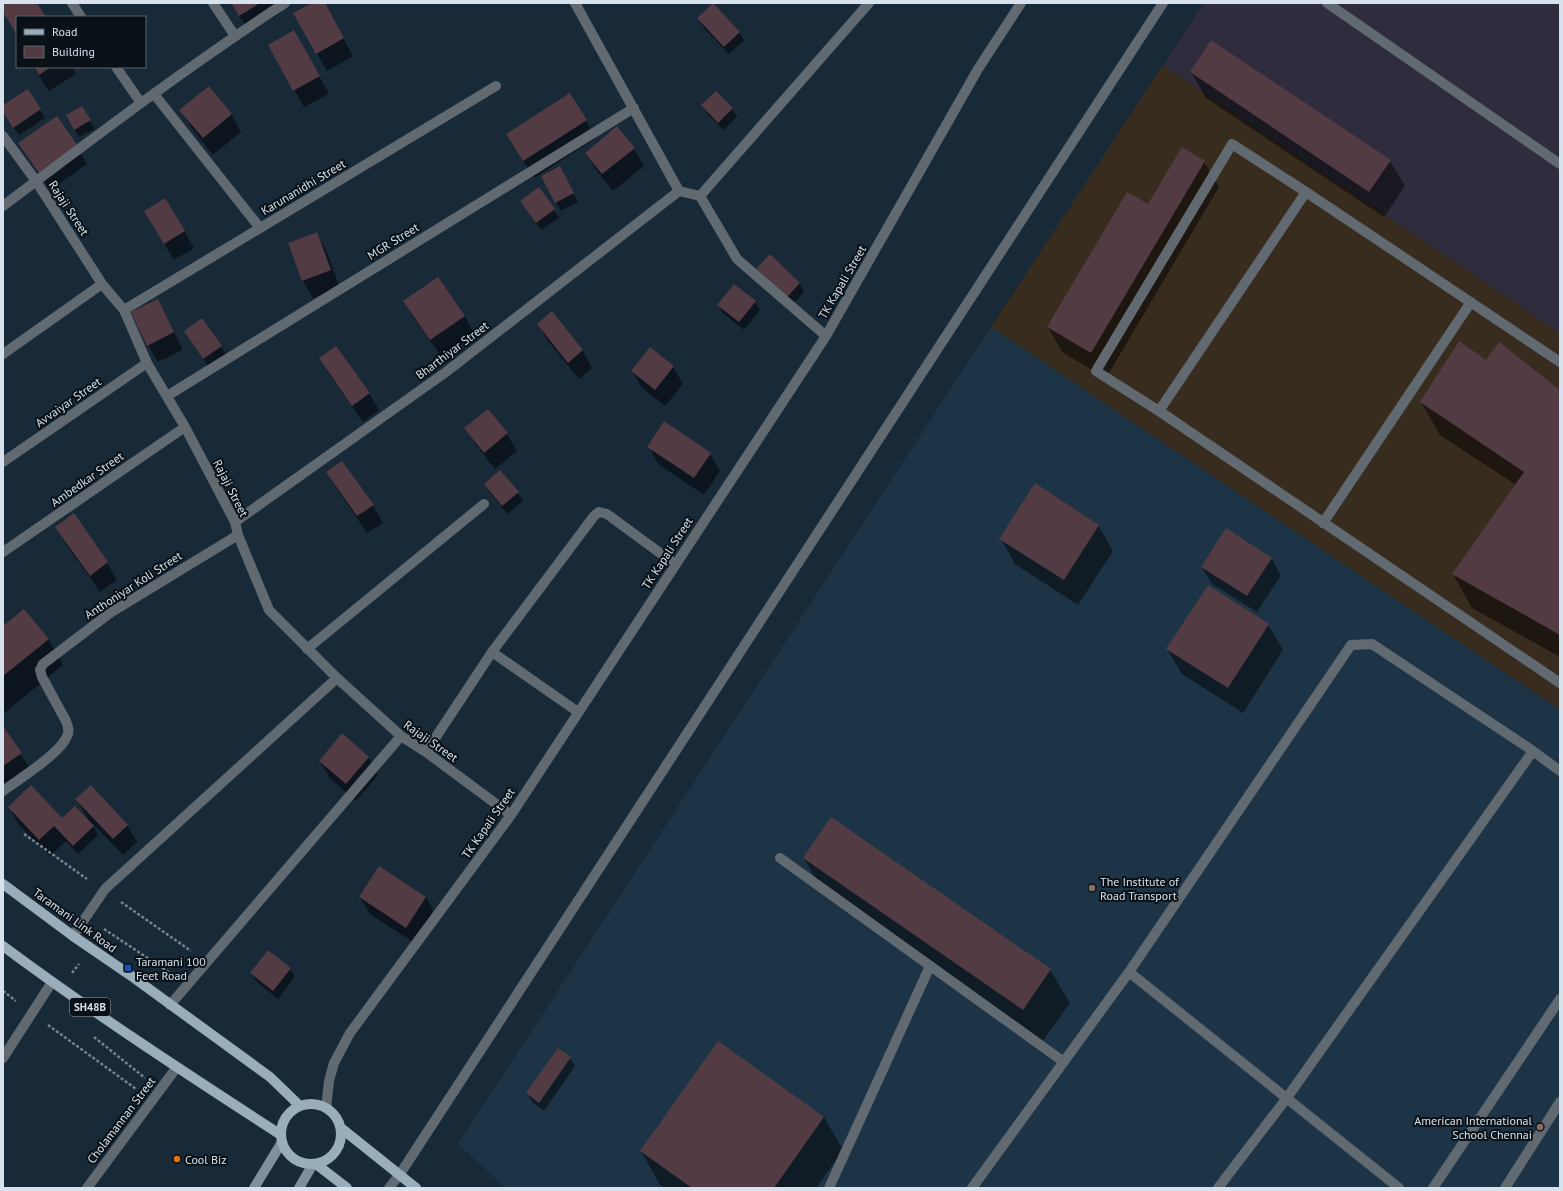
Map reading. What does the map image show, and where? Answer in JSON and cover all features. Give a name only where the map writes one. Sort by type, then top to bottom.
[{"type":"main road","name":"Taramani Link Road","points":[[3,884],[73,936],[130,974],[170,1005],[270,1077],[300,1106]]},
{"type":"main road","name":"SH48B","points":[[3,946],[52,982],[177,1067]]},
{"type":"main road","points":[[177,1067],[282,1138],[291,1156],[305,1163],[315,1164],[324,1162],[336,1151],[342,1136],[338,1120],[326,1108],[318,1104],[300,1106],[294,1110],[284,1120],[282,1138],[254,1188]]},
{"type":"main road","points":[[341,1128],[416,1188]]},
{"type":"main road","points":[[299,1188],[315,1164]]},
{"type":"main road","points":[[315,1164],[347,1188]]},
{"type":"street","points":[[72,3],[80,16]]},
{"type":"street","points":[[213,3],[235,36]]},
{"type":"street","points":[[3,206],[140,103],[235,36],[285,3]]},
{"type":"street","points":[[575,3],[679,191],[700,196],[737,259],[826,336]]},
{"type":"street","points":[[700,196],[869,3]]},
{"type":"street","name":"TK Kapali Street","points":[[326,1108],[329,1081],[334,1063],[350,1033],[510,814],[826,336],[978,69],[1021,3]]},
{"type":"street","points":[[389,1188],[400,1174],[1163,3]]},
{"type":"street","points":[[1327,3],[1560,164]]},
{"type":"street","points":[[117,68],[140,103]]},
{"type":"street","name":"Karunanidhi Street","points":[[124,310],[496,86]]},
{"type":"street","points":[[154,94],[260,228]]},
{"type":"street","name":"MGR Street","points":[[167,396],[634,108]]},
{"type":"street","name":"Rajaji Street","points":[[3,136],[36,181],[102,284],[124,310],[147,363],[185,427],[235,522],[238,535],[269,610],[337,678],[401,736],[426,752],[510,814]]},
{"type":"street","points":[[1560,362],[1232,144],[1096,371],[1160,411],[1560,683]]},
{"type":"street","name":"Bharthiyar Street","points":[[235,522],[446,372],[679,191]]},
{"type":"street","points":[[1160,411],[1306,192]]},
{"type":"street","points":[[3,354],[102,284]]},
{"type":"street","points":[[1323,523],[1471,302]]},
{"type":"street","name":"Avvaiyar Street","points":[[3,462],[147,363]]},
{"type":"street","name":"Ambedkar Street","points":[[3,552],[185,427]]},
{"type":"street","points":[[307,648],[484,504]]},
{"type":"street","points":[[426,752],[492,652],[594,516],[599,512],[607,514],[675,564]]},
{"type":"street","name":"Anthoniyar Koli Street","points":[[3,791],[56,751],[68,735],[66,721],[42,677],[40,670],[43,664],[110,613],[238,535]]},
{"type":"street","points":[[972,1188],[1129,972],[1351,645],[1372,644],[1533,751],[1560,771]]},
{"type":"street","points":[[492,652],[578,712]]},
{"type":"street","points":[[73,936],[105,889],[337,678]]},
{"type":"street","points":[[170,1005],[401,736]]},
{"type":"street","points":[[1218,1188],[1286,1099],[1533,751]]},
{"type":"street","points":[[780,858],[1064,1062]]},
{"type":"street","points":[[829,1188],[930,966]]},
{"type":"street","points":[[1129,972],[1399,1188]]},
{"type":"street","points":[[3,1058],[52,982]]},
{"type":"street","points":[[1433,1188],[1560,999]]},
{"type":"street","name":"Cholamannan Street","points":[[87,1188],[177,1067]]},
{"type":"street","points":[[1505,1188],[1560,1102]]},
{"type":"path","points":[[24,834],[91,882]]},
{"type":"path","points":[[116,899],[187,949]]},
{"type":"path","points":[[104,929],[167,971]]},
{"type":"path","points":[[46,1023],[138,1091]]},
{"type":"path","points":[[93,1037],[147,1080]]},
{"type":"shaded area","points":[[1204,3],[1560,3],[1560,333],[1163,65]]},
{"type":"shaded area","points":[[1163,65],[1560,333],[1560,710],[991,327]]},
{"type":"shaded area","name":"The Institute of Road Transport","points":[[991,327],[1560,710],[1560,1188],[506,1188],[458,1144]]},
{"type":"building","points":[[3,3],[37,3],[45,16],[16,16],[16,33],[3,12]]},
{"type":"building","points":[[231,3],[260,3],[239,16]]},
{"type":"building","points":[[312,3],[325,3],[344,38],[316,54],[293,13]]},
{"type":"building","points":[[713,3],[740,32],[724,47],[697,18]]},
{"type":"building","points":[[294,30],[320,76],[293,91],[268,45]]},
{"type":"building","points":[[1211,40],[1391,160],[1369,192],[1190,72]]},
{"type":"building","points":[[35,68],[50,68],[39,75]]},
{"type":"building","points":[[209,86],[232,114],[203,138],[179,110]]},
{"type":"building","points":[[28,89],[41,109],[13,128],[3,112],[3,105]]},
{"type":"building","points":[[716,91],[733,108],[718,123],[701,105]]},
{"type":"building","points":[[570,93],[587,120],[523,161],[506,134]]},
{"type":"building","points":[[82,106],[91,120],[74,130],[66,115]]},
{"type":"building","points":[[57,116],[78,146],[39,173],[18,143]]},
{"type":"building","points":[[617,126],[635,148],[602,174],[585,153]]},
{"type":"building","points":[[1182,147],[1205,161],[1091,353],[1047,327],[1127,192],[1148,204]]},
{"type":"building","points":[[560,166],[574,193],[555,203],[541,176]]},
{"type":"building","points":[[539,187],[555,209],[536,223],[520,201]]},
{"type":"building","points":[[165,198],[185,231],[164,244],[144,211]]},
{"type":"building","points":[[317,232],[331,270],[302,281],[288,243]]},
{"type":"building","points":[[770,254],[800,283],[787,297],[756,269]]},
{"type":"building","points":[[438,277],[465,316],[430,340],[403,301]]},
{"type":"building","points":[[734,284],[756,301],[739,322],[717,305]]},
{"type":"building","points":[[158,299],[174,332],[147,346],[131,312]]},
{"type":"building","points":[[552,311],[583,350],[568,363],[537,324]]},
{"type":"building","points":[[202,318],[222,346],[203,359],[184,331]]},
{"type":"building","points":[[1459,341],[1486,360],[1499,342],[1560,390],[1560,635],[1452,574],[1524,472],[1420,402]]},
{"type":"building","points":[[336,346],[370,393],[352,406],[319,358]]},
{"type":"building","points":[[650,347],[674,366],[655,390],[631,371]]},
{"type":"building","points":[[488,409],[508,433],[484,453],[464,428]]},
{"type":"building","points":[[664,421],[711,453],[694,478],[647,447]]},
{"type":"building","points":[[342,461],[374,505],[357,516],[326,472]]},
{"type":"building","points":[[500,470],[519,492],[502,506],[484,484]]},
{"type":"building","points":[[1035,483],[1099,525],[1064,580],[999,539]]},
{"type":"building","points":[[74,513],[108,562],[90,576],[55,527]]},
{"type":"building","points":[[1226,528],[1272,558],[1247,596],[1201,567]]},
{"type":"building","points":[[1208,585],[1269,624],[1228,688],[1166,649]]},
{"type":"building","points":[[24,609],[49,639],[3,676],[3,626]]},
{"type":"building","points":[[3,726],[22,753],[3,766]]},
{"type":"building","points":[[342,733],[369,757],[346,784],[319,761]]},
{"type":"building","points":[[31,785],[62,818],[75,806],[94,826],[73,846],[54,826],[39,840],[8,807]]},
{"type":"building","points":[[91,785],[128,825],[113,839],[75,799]]},
{"type":"building","points":[[831,817],[1051,969],[1023,1010],[803,858]]},
{"type":"building","points":[[379,866],[426,897],[406,928],[359,897]]},
{"type":"building","points":[[268,950],[291,968],[273,991],[250,973]]},
{"type":"building","points":[[718,1041],[824,1117],[774,1188],[692,1188],[640,1151]]},
{"type":"building","points":[[558,1048],[571,1057],[539,1103],[526,1093]]},
{"type":"place","name":"The Institute of Road Transport","points":[[1092,888]]},
{"type":"place","name":"Taramani 100 Feet Road","points":[[128,968]]},
{"type":"place","name":"American International School Chennai","points":[[1540,1127]]},
{"type":"place","name":"Cool Biz","points":[[177,1159]]}]
